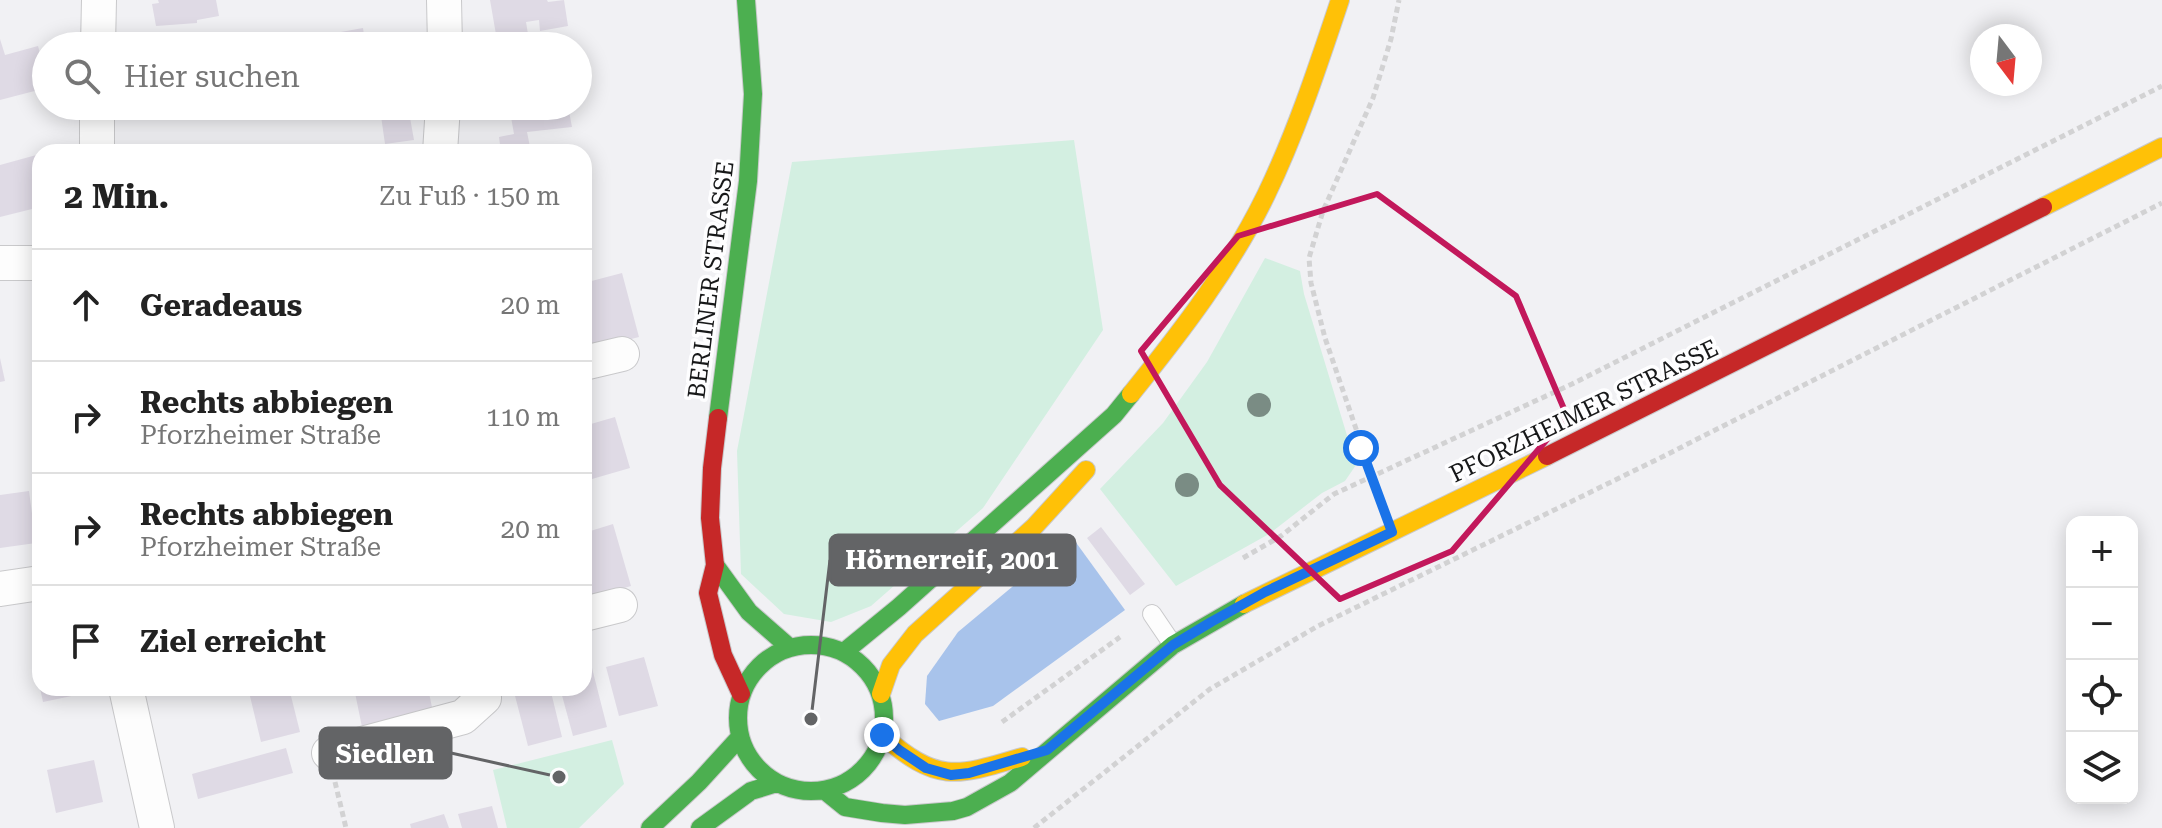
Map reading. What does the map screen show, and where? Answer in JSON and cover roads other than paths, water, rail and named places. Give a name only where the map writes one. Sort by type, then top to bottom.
[{"type":"street","points":[[98,32],[99,0]]},
{"type":"street","points":[[444,0],[446,32]]},
{"type":"street","name":"BERLINER STRASSE","points":[[741,694],[723,655],[708,593],[715,565],[710,518],[712,468],[751,138],[753,94],[746,0]]},
{"type":"street","points":[[844,652],[899,607],[1114,415],[1181,332],[1215,282],[1265,197],[1311,89],[1340,0]]},
{"type":"street","points":[[97,120],[97,144]]},
{"type":"street","points":[[441,144],[442,120]]},
{"type":"street","name":"PFORZHEIMER STRASSE","points":[[824,790],[845,807],[882,813],[905,815],[967,807],[1010,783],[1173,645],[1265,592],[1791,335],[2162,147]]},
{"type":"street","points":[[0,263],[32,263]]},
{"type":"street","points":[[592,361],[622,354]]},
{"type":"street","points":[[881,694],[891,665],[915,634],[1034,527],[1095,461],[1114,415]]},
{"type":"street","name":"BERLINER STRASSE","points":[[715,565],[749,612],[789,647]]},
{"type":"street","points":[[0,589],[32,584]]},
{"type":"street","points":[[592,612],[620,605]]},
{"type":"street","points":[[817,645],[844,652],[867,670],[881,694],[885,722],[877,751],[867,765],[840,785],[808,792],[777,783],[753,764],[740,737],[737,716],[741,694],[759,665],[789,647],[817,645]]},
{"type":"street","points":[[128,696],[157,828]]},
{"type":"street","points":[[329,753],[463,717],[484,696]]},
{"type":"street","name":"PFORZHEIMER STRASSE","points":[[882,735],[926,768],[951,775],[969,773],[1047,750]]},
{"type":"street","points":[[650,828],[699,782],[740,737]]},
{"type":"street","points":[[700,828],[751,791],[777,783]]},
{"type":"lane","points":[[1152,614],[1173,645]]},
{"type":"water","points":[[1072,537],[1125,610],[993,706],[939,721],[925,704],[927,676],[958,632]]},
{"type":"place","name":"Hörnerreif, 2001","points":[[811,719]]},
{"type":"place","name":"Siedlen","points":[[559,777]]}]
